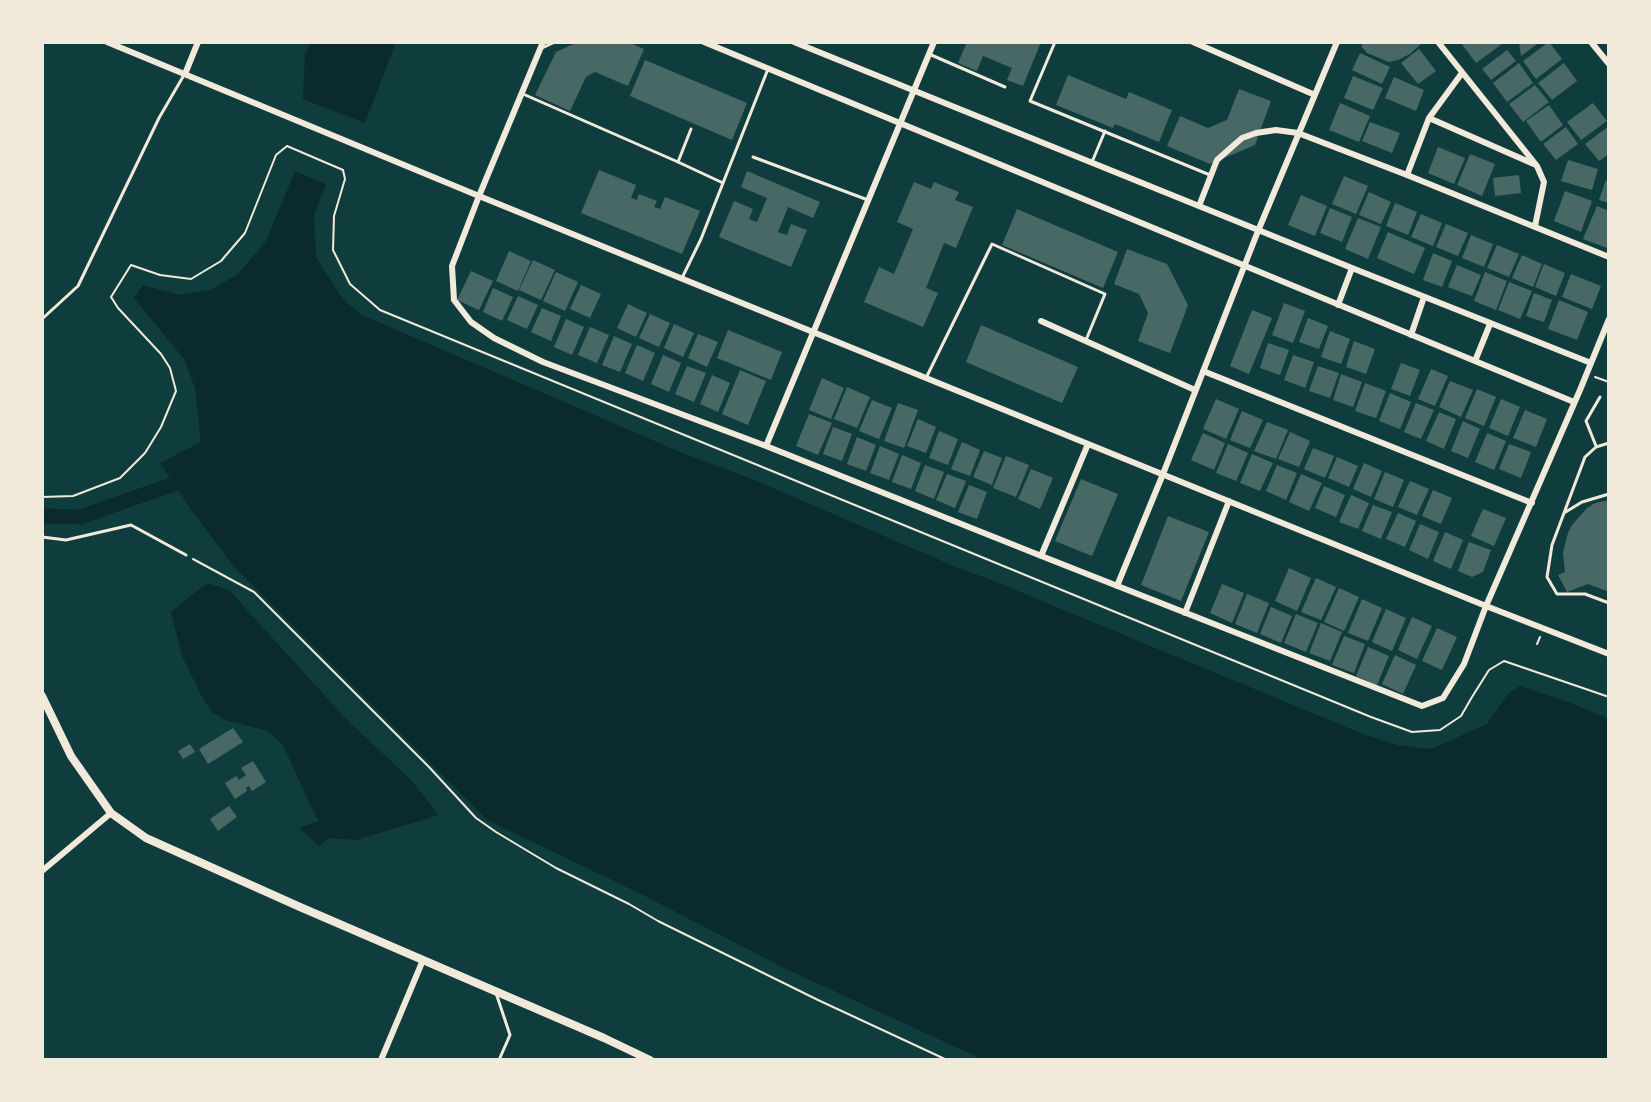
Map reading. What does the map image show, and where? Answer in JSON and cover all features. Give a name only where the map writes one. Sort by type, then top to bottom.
[{"type":"street","points":[[107,42],[926,378],[1609,654]]},
{"type":"street","points":[[185,74],[198,42]]},
{"type":"street","points":[[704,42],[1574,402]]},
{"type":"street","points":[[794,42],[1258,231],[1591,363]]},
{"type":"street","points":[[766,446],[934,42]]},
{"type":"street","points":[[1193,42],[1315,95]]},
{"type":"street","points":[[1117,586],[1258,231],[1337,42]]},
{"type":"street","points":[[1438,42],[1537,166],[1544,182],[1535,226]]},
{"type":"street","points":[[1591,42],[1609,64]]},
{"type":"street","points":[[542,45],[479,195],[453,266],[453,300],[471,322],[494,338],[543,363],[766,446],[1422,706],[1443,698],[1464,664],[1486,606],[1609,319]]},
{"type":"street","points":[[1407,175],[1429,118],[1462,73]]},
{"type":"street","points":[[1429,118],[1537,166]]},
{"type":"street","points":[[1199,206],[1217,160],[1230,147],[1242,138],[1276,130],[1298,133],[1609,257]]},
{"type":"street","points":[[1338,305],[1352,268]]},
{"type":"street","points":[[1411,335],[1424,297]]},
{"type":"street","points":[[1041,321],[1195,390]]},
{"type":"street","points":[[1475,362],[1490,324]]},
{"type":"street","points":[[1203,371],[1532,503]]},
{"type":"street","points":[[1041,556],[1088,444]]},
{"type":"street","points":[[1185,613],[1230,501]]},
{"type":"street","points":[[42,696],[71,756],[111,813],[146,838],[650,1060]]},
{"type":"street","points":[[42,870],[111,813]]},
{"type":"street","points":[[381,1060],[423,960]]},
{"type":"lane","points":[[542,45],[555,42]]},
{"type":"lane","points":[[1055,42],[1030,101],[1210,175]]},
{"type":"lane","points":[[929,54],[1005,87]]},
{"type":"lane","points":[[682,278],[701,239],[768,69]]},
{"type":"lane","points":[[42,319],[78,286],[159,118],[185,74]]},
{"type":"lane","points":[[522,93],[723,183]]},
{"type":"lane","points":[[678,162],[691,129]]},
{"type":"lane","points":[[1092,163],[1105,131]]},
{"type":"lane","points":[[753,157],[868,200]]},
{"type":"lane","points":[[926,378],[992,244],[1106,294],[1086,341]]},
{"type":"lane","points":[[1596,447],[1586,421],[1600,397]]},
{"type":"lane","points":[[1609,443],[1596,447],[1585,457],[1552,545],[1547,577],[1557,594],[1585,594],[1609,603]]},
{"type":"lane","points":[[1564,513],[1582,502],[1609,494]]},
{"type":"lane","points":[[42,537],[66,540],[131,525],[186,555]]},
{"type":"lane","points":[[496,992],[510,1035],[499,1060]]},
{"type":"path","points":[[42,497],[73,496],[120,478],[145,453],[161,427],[176,391],[170,368],[161,354],[118,308],[111,297],[131,265],[160,275],[191,279],[221,261],[245,233],[276,155],[287,146],[343,170],[345,179],[333,216],[333,250],[350,284],[380,310],[1412,732],[1440,730],[1461,716],[1489,670],[1504,661],[1609,697]]},
{"type":"path","points":[[1587,374],[1609,382]]},
{"type":"path","points":[[186,555],[254,592],[429,767],[476,818],[496,832],[556,868],[658,921],[818,1000],[947,1060]]},
{"type":"water","points":[[311,42],[396,42],[365,123],[303,99],[305,54]]},
{"type":"water","points":[[295,171],[326,184],[314,215],[316,257],[342,298],[360,314],[680,452],[754,480],[963,570],[1363,734],[1397,745],[1431,749],[1487,724],[1508,694],[1520,686],[1609,719],[1609,1060],[984,1060],[786,969],[641,894],[487,820],[234,567],[160,463],[201,442],[195,388],[184,359],[134,298],[143,285],[180,295],[211,290],[238,274],[266,241]]},
{"type":"water","points":[[207,583],[229,590],[346,719],[410,779],[439,815],[356,840],[329,838],[319,846],[299,828],[319,821],[283,745],[268,731],[225,720],[212,712],[204,701],[182,656],[171,612]]},
{"type":"building","points":[[578,42],[628,42],[644,49],[628,86],[595,72],[586,77],[570,111],[535,95],[556,52]]},
{"type":"building","points":[[967,42],[1041,42],[1023,86],[1007,80],[1012,68],[983,56],[977,71],[958,63]]},
{"type":"building","points":[[1364,42],[1423,42],[1410,54],[1389,62],[1367,53],[1361,46]]},
{"type":"building","points":[[1501,42],[1502,44],[1476,63],[1461,43]]},
{"type":"building","points":[[1519,42],[1540,42],[1521,56]]},
{"type":"building","points":[[1549,42],[1562,59],[1536,79],[1523,61]]},
{"type":"building","points":[[1419,49],[1436,71],[1418,84],[1401,63]]},
{"type":"building","points":[[1507,50],[1516,61],[1491,80],[1482,69]]},
{"type":"building","points":[[1360,53],[1390,67],[1382,84],[1352,70]]},
{"type":"building","points":[[645,60],[747,103],[732,140],[630,96]]},
{"type":"building","points":[[1519,63],[1533,83],[1507,102],[1493,83]]},
{"type":"building","points":[[1564,63],[1577,81],[1552,100],[1538,83]]},
{"type":"building","points":[[1068,75],[1126,99],[1129,92],[1172,110],[1159,142],[1115,124],[1113,128],[1056,105]]},
{"type":"building","points":[[1353,76],[1383,88],[1373,110],[1344,98]]},
{"type":"building","points":[[1394,77],[1424,90],[1416,111],[1385,98]]},
{"type":"building","points":[[1535,85],[1549,102],[1523,122],[1509,104]]},
{"type":"building","points":[[1239,89],[1271,101],[1255,145],[1210,164],[1167,146],[1180,116],[1208,128],[1227,120]]},
{"type":"building","points":[[1340,103],[1370,116],[1359,142],[1329,130]]},
{"type":"building","points":[[1593,103],[1607,121],[1581,140],[1567,122]]},
{"type":"building","points":[[1549,105],[1563,125],[1541,142],[1526,121]]},
{"type":"building","points":[[1370,122],[1400,133],[1392,153],[1362,141]]},
{"type":"building","points":[[1609,126],[1609,154],[1599,161],[1585,144]]},
{"type":"building","points":[[1566,127],[1578,144],[1556,160],[1543,144]]},
{"type":"building","points":[[1438,147],[1465,158],[1454,184],[1428,173]]},
{"type":"building","points":[[1470,154],[1495,164],[1482,196],[1457,185]]},
{"type":"building","points":[[1568,160],[1598,169],[1592,190],[1561,181]]},
{"type":"building","points":[[599,170],[636,185],[631,198],[637,200],[639,194],[657,201],[654,207],[660,209],[665,197],[700,211],[682,254],[581,213]]},
{"type":"building","points":[[747,171],[820,202],[813,218],[788,207],[778,232],[787,235],[791,224],[807,230],[791,267],[719,237],[734,201],[753,209],[749,219],[757,222],[767,198],[741,187]]},
{"type":"building","points":[[1519,175],[1521,193],[1495,196],[1493,178]]},
{"type":"building","points":[[1344,176],[1368,186],[1356,214],[1332,204]]},
{"type":"building","points":[[1606,180],[1609,181],[1609,203],[1599,200]]},
{"type":"building","points":[[914,182],[931,189],[934,182],[959,192],[955,200],[973,207],[956,248],[944,243],[926,288],[938,293],[923,327],[864,302],[879,267],[894,274],[913,229],[897,222]]},
{"type":"building","points":[[1565,191],[1592,201],[1581,232],[1554,221]]},
{"type":"building","points":[[1369,192],[1391,202],[1381,224],[1359,215]]},
{"type":"building","points":[[1301,195],[1327,206],[1315,236],[1288,225]]},
{"type":"building","points":[[1395,203],[1417,212],[1408,235],[1386,226]]},
{"type":"building","points":[[1597,206],[1609,211],[1607,248],[1583,239]]},
{"type":"building","points":[[1330,208],[1352,217],[1342,242],[1320,233]]},
{"type":"building","points":[[1017,209],[1118,252],[1103,288],[1002,245]]},
{"type":"building","points":[[1421,214],[1442,223],[1433,246],[1411,237]]},
{"type":"building","points":[[1358,218],[1381,227],[1368,259],[1345,249]]},
{"type":"building","points":[[1446,224],[1468,233],[1458,256],[1436,247]]},
{"type":"building","points":[[1388,232],[1425,248],[1414,274],[1377,258]]},
{"type":"building","points":[[1471,235],[1493,244],[1484,267],[1462,258]]},
{"type":"building","points":[[1497,245],[1519,254],[1509,277],[1487,268]]},
{"type":"building","points":[[1127,249],[1167,264],[1188,305],[1170,353],[1138,341],[1148,313],[1139,294],[1114,284]]},
{"type":"building","points":[[509,251],[531,261],[518,291],[496,281]]},
{"type":"building","points":[[1433,253],[1452,261],[1442,287],[1423,280]]},
{"type":"building","points":[[1522,255],[1542,264],[1533,287],[1512,278]]},
{"type":"building","points":[[533,260],[555,270],[541,300],[519,290]]},
{"type":"building","points":[[1544,264],[1565,273],[1556,296],[1535,287]]},
{"type":"building","points":[[1457,265],[1481,275],[1472,296],[1448,287]]},
{"type":"building","points":[[471,271],[493,281],[479,310],[457,300]]},
{"type":"building","points":[[556,272],[578,282],[565,311],[543,301]]},
{"type":"building","points":[[1485,272],[1507,281],[1496,310],[1474,301]]},
{"type":"building","points":[[1571,274],[1601,286],[1592,309],[1562,297]]},
{"type":"building","points":[[1509,282],[1532,291],[1520,319],[1498,310]]},
{"type":"building","points":[[581,285],[601,294],[590,318],[570,309]]},
{"type":"building","points":[[493,288],[513,297],[502,321],[483,312]]},
{"type":"building","points":[[1534,293],[1552,300],[1544,322],[1526,316]]},
{"type":"building","points":[[518,296],[538,305],[527,329],[507,320]]},
{"type":"building","points":[[1559,300],[1588,312],[1577,340],[1548,329]]},
{"type":"building","points":[[1284,303],[1305,311],[1293,343],[1272,335]]},
{"type":"building","points":[[628,304],[647,313],[636,337],[617,328]]},
{"type":"building","points":[[542,308],[561,316],[551,341],[531,332]]},
{"type":"building","points":[[1252,310],[1272,318],[1249,374],[1230,366]]},
{"type":"building","points":[[650,314],[670,323],[659,347],[639,338]]},
{"type":"building","points":[[1308,318],[1328,326],[1319,349],[1299,342]]},
{"type":"building","points":[[566,319],[584,327],[572,355],[554,347]]},
{"type":"building","points":[[674,324],[694,333],[683,357],[664,348]]},
{"type":"building","points":[[981,325],[1078,367],[1062,403],[966,362]]},
{"type":"building","points":[[590,327],[609,335],[597,363],[578,355]]},
{"type":"building","points":[[728,330],[782,352],[771,380],[717,358]]},
{"type":"building","points":[[1330,331],[1350,339],[1341,364],[1321,357]]},
{"type":"building","points":[[698,334],[718,342],[707,367],[688,358]]},
{"type":"building","points":[[614,336],[632,344],[620,372],[602,365]]},
{"type":"building","points":[[1354,341],[1375,349],[1366,374],[1346,367]]},
{"type":"building","points":[[1268,343],[1289,350],[1280,375],[1260,368]]},
{"type":"building","points":[[637,345],[655,353],[643,381],[625,373]]},
{"type":"building","points":[[663,355],[681,363],[669,392],[651,384]]},
{"type":"building","points":[[1293,355],[1314,362],[1305,388],[1284,380]]},
{"type":"building","points":[[1401,363],[1420,370],[1410,396],[1391,389]]},
{"type":"building","points":[[687,366],[706,373],[694,402],[675,394]]},
{"type":"building","points":[[1318,366],[1339,373],[1330,398],[1309,391]]},
{"type":"building","points":[[1431,369],[1448,376],[1435,406],[1418,399]]},
{"type":"building","points":[[740,370],[766,381],[748,425],[722,414]]},
{"type":"building","points":[[1341,374],[1362,382],[1353,407],[1333,400]]},
{"type":"building","points":[[712,375],[730,383],[718,412],[700,404]]},
{"type":"building","points":[[822,378],[844,388],[831,419],[809,410]]},
{"type":"building","points":[[1450,381],[1473,390],[1461,417],[1439,407]]},
{"type":"building","points":[[1365,383],[1386,391],[1376,418],[1355,411]]},
{"type":"building","points":[[847,387],[870,397],[857,428],[834,419]]},
{"type":"building","points":[[1477,389],[1496,397],[1484,426],[1465,418]]},
{"type":"building","points":[[1390,393],[1411,402],[1400,429],[1379,421]]},
{"type":"building","points":[[1216,399],[1239,409],[1226,439],[1203,429]]},
{"type":"building","points":[[1501,399],[1520,407],[1508,436],[1489,428]]},
{"type":"building","points":[[872,400],[892,408],[879,439],[859,431]]},
{"type":"building","points":[[898,403],[918,410],[904,448],[884,441]]},
{"type":"building","points":[[1416,403],[1434,410],[1421,439],[1404,432]]},
{"type":"building","points":[[1525,410],[1547,419],[1536,447],[1513,438]]},
{"type":"building","points":[[1242,411],[1263,420],[1250,448],[1230,440]]},
{"type":"building","points":[[1439,412],[1456,419],[1444,449],[1426,441]]},
{"type":"building","points":[[809,414],[832,423],[818,455],[796,446]]},
{"type":"building","points":[[918,419],[936,427],[926,453],[907,446]]},
{"type":"building","points":[[1463,421],[1480,429],[1468,458],[1451,451]]},
{"type":"building","points":[[1267,422],[1288,430],[1276,459],[1254,451]]},
{"type":"building","points":[[833,427],[852,434],[842,461],[823,454]]},
{"type":"building","points":[[939,431],[958,439],[948,465],[929,458]]},
{"type":"building","points":[[1290,432],[1310,441],[1299,467],[1278,459]]},
{"type":"building","points":[[1203,433],[1225,443],[1214,470],[1191,460]]},
{"type":"building","points":[[1487,433],[1506,441],[1494,470],[1475,462]]},
{"type":"building","points":[[857,437],[876,445],[866,471],[847,464]]},
{"type":"building","points":[[962,442],[980,450],[970,476],[951,469]]},
{"type":"building","points":[[1228,444],[1248,453],[1236,481],[1216,473]]},
{"type":"building","points":[[1509,444],[1531,452],[1521,478],[1499,469]]},
{"type":"building","points":[[880,446],[899,454],[889,480],[870,473]]},
{"type":"building","points":[[1313,448],[1334,456],[1325,478],[1304,469]]},
{"type":"building","points":[[984,451],[1002,458],[992,485],[973,477]]},
{"type":"building","points":[[1252,454],[1273,463],[1260,491],[1240,483]]},
{"type":"building","points":[[902,455],[921,463],[911,489],[892,482]]},
{"type":"building","points":[[1006,456],[1029,465],[1016,497],[993,488]]},
{"type":"building","points":[[1337,457],[1358,466],[1349,487],[1328,478]]},
{"type":"building","points":[[1364,463],[1382,471],[1371,497],[1353,489]]},
{"type":"building","points":[[925,465],[944,472],[934,499],[915,491]]},
{"type":"building","points":[[1277,465],[1297,473],[1286,500],[1266,491]]},
{"type":"building","points":[[1031,469],[1053,478],[1040,509],[1018,499]]},
{"type":"building","points":[[1385,472],[1404,480],[1393,507],[1374,499]]},
{"type":"building","points":[[947,474],[966,481],[955,508],[936,500]]},
{"type":"building","points":[[1301,474],[1322,483],[1309,511],[1289,502]]},
{"type":"building","points":[[1081,479],[1118,494],[1092,556],[1055,541]]},
{"type":"building","points":[[1410,481],[1429,489],[1417,515],[1398,507]]},
{"type":"building","points":[[969,485],[987,492],[977,519],[958,512]]},
{"type":"building","points":[[1324,486],[1345,495],[1336,517],[1315,508]]},
{"type":"building","points":[[1433,490],[1452,498],[1441,524],[1422,516]]},
{"type":"building","points":[[1351,495],[1369,503],[1358,529],[1339,522]]},
{"type":"building","points":[[1609,500],[1609,592],[1588,584],[1567,592],[1558,575],[1565,572],[1563,553],[1568,533],[1587,508],[1595,503]]},
{"type":"building","points":[[1373,505],[1392,512],[1381,539],[1362,531]]},
{"type":"building","points":[[1483,509],[1506,518],[1494,546],[1471,536]]},
{"type":"building","points":[[1398,513],[1416,521],[1405,547],[1386,539]]},
{"type":"building","points":[[1168,516],[1209,532],[1181,601],[1141,585]]},
{"type":"building","points":[[1420,524],[1439,532],[1428,559],[1409,550]]},
{"type":"building","points":[[1445,532],[1463,540],[1451,569],[1433,561]]},
{"type":"building","points":[[1469,542],[1491,550],[1483,572],[1472,577],[1458,571]]},
{"type":"building","points":[[1289,568],[1311,578],[1297,611],[1275,601]]},
{"type":"building","points":[[1316,578],[1336,587],[1321,620],[1301,612]]},
{"type":"building","points":[[1222,584],[1244,593],[1232,623],[1210,613]]},
{"type":"building","points":[[1339,588],[1359,597],[1344,631],[1324,622]]},
{"type":"building","points":[[1247,594],[1269,603],[1257,633],[1235,624]]},
{"type":"building","points":[[1362,599],[1382,608],[1368,641],[1348,633]]},
{"type":"building","points":[[1271,607],[1292,616],[1281,643],[1260,634]]},
{"type":"building","points":[[1386,609],[1406,618],[1392,651],[1372,642]]},
{"type":"building","points":[[1296,614],[1318,623],[1306,652],[1284,643]]},
{"type":"building","points":[[1412,617],[1432,626],[1417,659],[1398,650]]},
{"type":"building","points":[[1321,623],[1342,632],[1330,661],[1309,653]]},
{"type":"building","points":[[1437,628],[1457,637],[1442,670],[1422,661]]},
{"type":"building","points":[[1344,636],[1365,644],[1354,673],[1332,665]]},
{"type":"building","points":[[1368,647],[1389,656],[1377,685],[1356,676]]},
{"type":"building","points":[[1395,655],[1416,665],[1403,694],[1382,684]]},
{"type":"building","points":[[233,728],[243,742],[208,764],[199,749]]},
{"type":"building","points":[[190,744],[195,752],[183,759],[178,751]]},
{"type":"building","points":[[253,761],[266,782],[252,791],[249,786],[246,788],[247,791],[235,799],[225,783],[236,776],[239,780],[246,775],[241,768]]},
{"type":"building","points":[[229,806],[237,817],[218,831],[210,819]]},
{"type":"waterway","points":[[42,516],[80,517],[174,484]]}]
